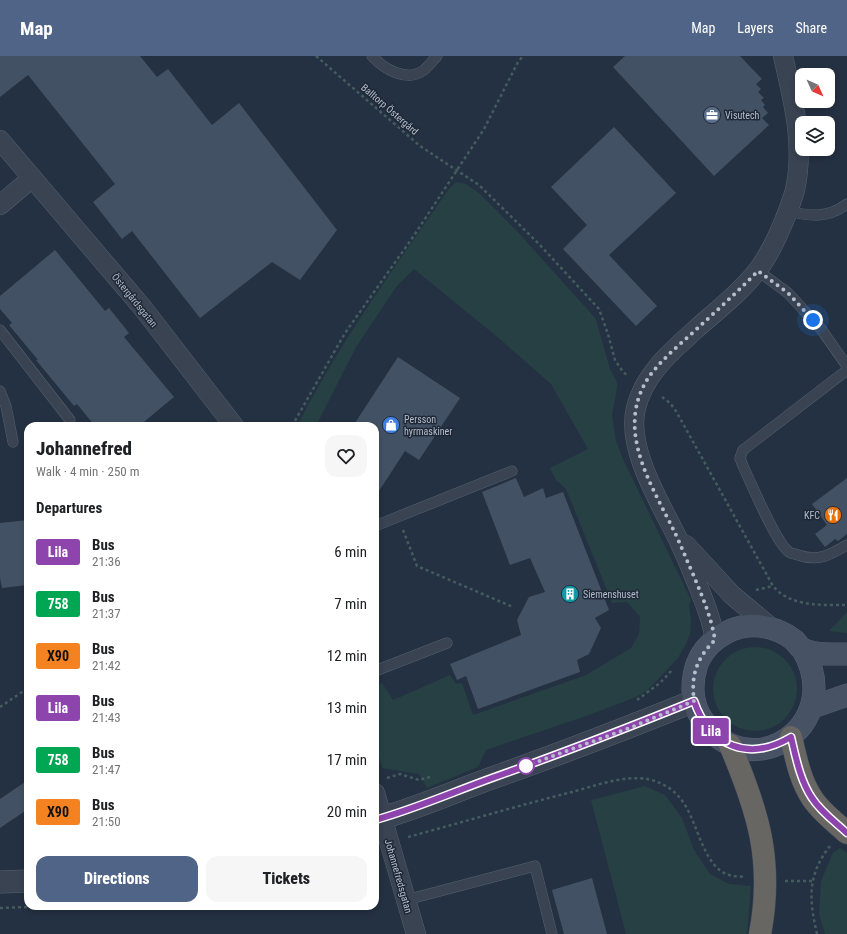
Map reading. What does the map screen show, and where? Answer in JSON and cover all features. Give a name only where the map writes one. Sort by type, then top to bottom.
[{"type":"highway","points":[[791,737],[801,778],[812,799],[829,817],[839,839]]},
{"type":"highway","points":[[730,745],[747,785],[758,819],[764,849],[766,884],[764,914],[760,934]]},
{"type":"main road","points":[[748,626],[761,626],[773,629],[795,641],[804,650],[810,660],[816,683],[816,695],[813,707],[808,718],[800,729],[780,744],[755,750],[730,745],[717,737],[707,727],[699,715],[694,701],[692,688],[696,668],[705,650],[725,633],[736,628],[748,626]]},
{"type":"main road","points":[[804,650],[821,653],[847,654]]},
{"type":"main road","points":[[813,707],[847,695]]},
{"type":"street","points":[[715,640],[713,626],[706,604],[677,536],[652,489],[637,445],[634,424],[636,408],[644,386],[652,374],[667,356],[733,296],[758,271],[776,240],[788,211],[794,190],[799,156],[796,118],[783,56]]},
{"type":"street","name":"Östergårdsgatan","points":[[0,140],[142,307],[231,422]]},
{"type":"street","points":[[0,205],[32,178]]},
{"type":"street","points":[[677,536],[732,595],[773,629]]},
{"type":"street","points":[[379,819],[427,803],[632,727],[694,701]]},
{"type":"street","name":"Johannefredsgatan","points":[[379,819],[390,843],[416,934]]},
{"type":"street","points":[[0,882],[24,881]]},
{"type":"lane","points":[[372,56],[378,62],[395,73],[411,76],[424,70],[437,56]]},
{"type":"lane","points":[[788,211],[808,216],[829,214],[838,211],[847,204]]},
{"type":"lane","points":[[758,271],[788,293],[821,329],[847,366]]},
{"type":"lane","points":[[0,330],[70,420]]},
{"type":"lane","points":[[847,370],[743,450],[740,458],[782,544],[790,553],[807,558],[821,558],[847,545]]},
{"type":"lane","points":[[0,391],[6,406],[13,442]]},
{"type":"lane","points":[[379,524],[512,471]]},
{"type":"lane","points":[[379,669],[447,643]]},
{"type":"lane","points":[[406,900],[535,866],[552,934]]},
{"type":"path","name":"Balltorp Östergård","points":[[316,56],[420,146],[479,185],[539,244],[599,309],[615,360],[623,372],[670,403],[676,411],[773,586]]},
{"type":"path","points":[[294,422],[345,333],[413,237],[484,129],[518,62],[523,56]]},
{"type":"path","points":[[398,516],[416,566],[513,607]]},
{"type":"path","points":[[732,595],[773,586],[776,590],[798,602],[847,605]]},
{"type":"path","points":[[631,702],[650,692],[677,664]]},
{"type":"path","points":[[0,707],[24,691]]},
{"type":"path","points":[[379,785],[400,774],[420,780],[436,775]]},
{"type":"path","points":[[390,843],[544,799],[607,783],[630,779],[646,779],[658,782],[670,788],[689,808],[708,854],[717,869],[730,876],[745,877]]},
{"type":"path","points":[[817,934],[812,912],[812,881],[821,857],[839,839]]},
{"type":"path","points":[[784,881],[812,881]]},
{"type":"path","points":[[0,908],[24,907]]},
{"type":"green space","points":[[456,182],[466,184],[480,194],[516,230],[596,319],[610,369],[617,382],[612,415],[616,441],[623,459],[691,600],[689,605],[691,621],[690,634],[678,658],[648,690],[636,697],[589,715],[486,750],[478,767],[427,788],[419,774],[382,768],[379,757],[379,685],[382,683],[393,700],[450,675],[456,684],[462,683],[473,715],[586,675],[631,648],[639,634],[640,617],[627,602],[612,603],[566,489],[556,480],[550,468],[588,449],[551,384],[501,340],[414,269],[397,286],[355,349],[318,422],[299,422],[313,395],[349,335],[448,190]]},
{"type":"green space","points":[[847,612],[847,633],[829,631]]},
{"type":"green space","points":[[747,647],[763,647],[779,654],[790,665],[797,681],[797,697],[794,705],[785,719],[779,724],[763,731],[747,731],[731,724],[720,713],[713,697],[713,681],[720,665],[731,654]]},
{"type":"green space","points":[[645,786],[665,795],[682,818],[694,850],[710,874],[729,884],[751,886],[747,934],[626,934],[591,800]]},
{"type":"green space","points":[[840,848],[847,853],[847,934],[825,934],[819,914],[821,881],[833,853]]},
{"type":"building","points":[[0,56],[140,56],[157,77],[168,69],[212,125],[239,103],[337,230],[300,280],[272,262],[200,318],[132,231],[122,239],[93,202],[115,184],[28,75],[0,97]]},
{"type":"building","name":"Visutech","points":[[625,56],[740,56],[762,79],[756,84],[761,89],[758,92],[764,98],[761,100],[765,105],[763,107],[768,113],[762,118],[769,125],[714,176],[613,67]]},
{"type":"building","points":[[614,127],[676,193],[609,255],[657,306],[636,326],[563,249],[587,225],[551,187]]},
{"type":"building","points":[[55,250],[105,311],[109,308],[129,333],[124,337],[174,397],[144,422],[92,422],[77,404],[74,406],[9,325],[12,323],[0,309],[0,296]]},
{"type":"building","points":[[398,357],[460,398],[419,460],[405,451],[379,491],[379,422],[356,422]]},
{"type":"building","name":"Siemenshuset","points":[[516,478],[524,497],[543,488],[546,498],[563,492],[609,610],[595,618],[601,628],[589,654],[577,660],[580,672],[478,709],[466,676],[457,680],[450,664],[521,635],[517,620],[529,597],[545,592],[530,558],[510,565],[482,492]]},
{"type":"building","name":"KFC","points":[[847,478],[847,534],[838,541],[835,539],[825,547],[815,534],[827,525],[812,504]]},
{"type":"building","points":[[24,520],[24,585],[2,588],[0,578],[0,523]]},
{"type":"building","points":[[24,783],[24,812],[0,828],[0,799]]},
{"type":"building","points":[[592,878],[607,934],[564,934],[552,890]]},
{"type":"bus line","name":"Lila","points":[[379,819],[427,803],[632,727],[694,701],[699,715],[707,727],[717,737],[730,745],[755,750],[780,744],[791,737],[801,778],[812,799],[847,833]]},
{"type":"place","name":"Visutech","points":[[712,115]]},
{"type":"place","name":"Persson hyrmaskiner","points":[[391,425]]},
{"type":"place","name":"KFC","points":[[833,515]]},
{"type":"place","name":"Siemenshuset","points":[[570,594]]},
{"type":"route","points":[[526,766],[632,727],[694,701],[692,688],[698,661],[705,650],[715,640],[713,626],[706,604],[677,536],[652,489],[637,445],[634,424],[636,408],[644,386],[667,356],[733,296],[758,271],[788,293],[813,320]]}]
